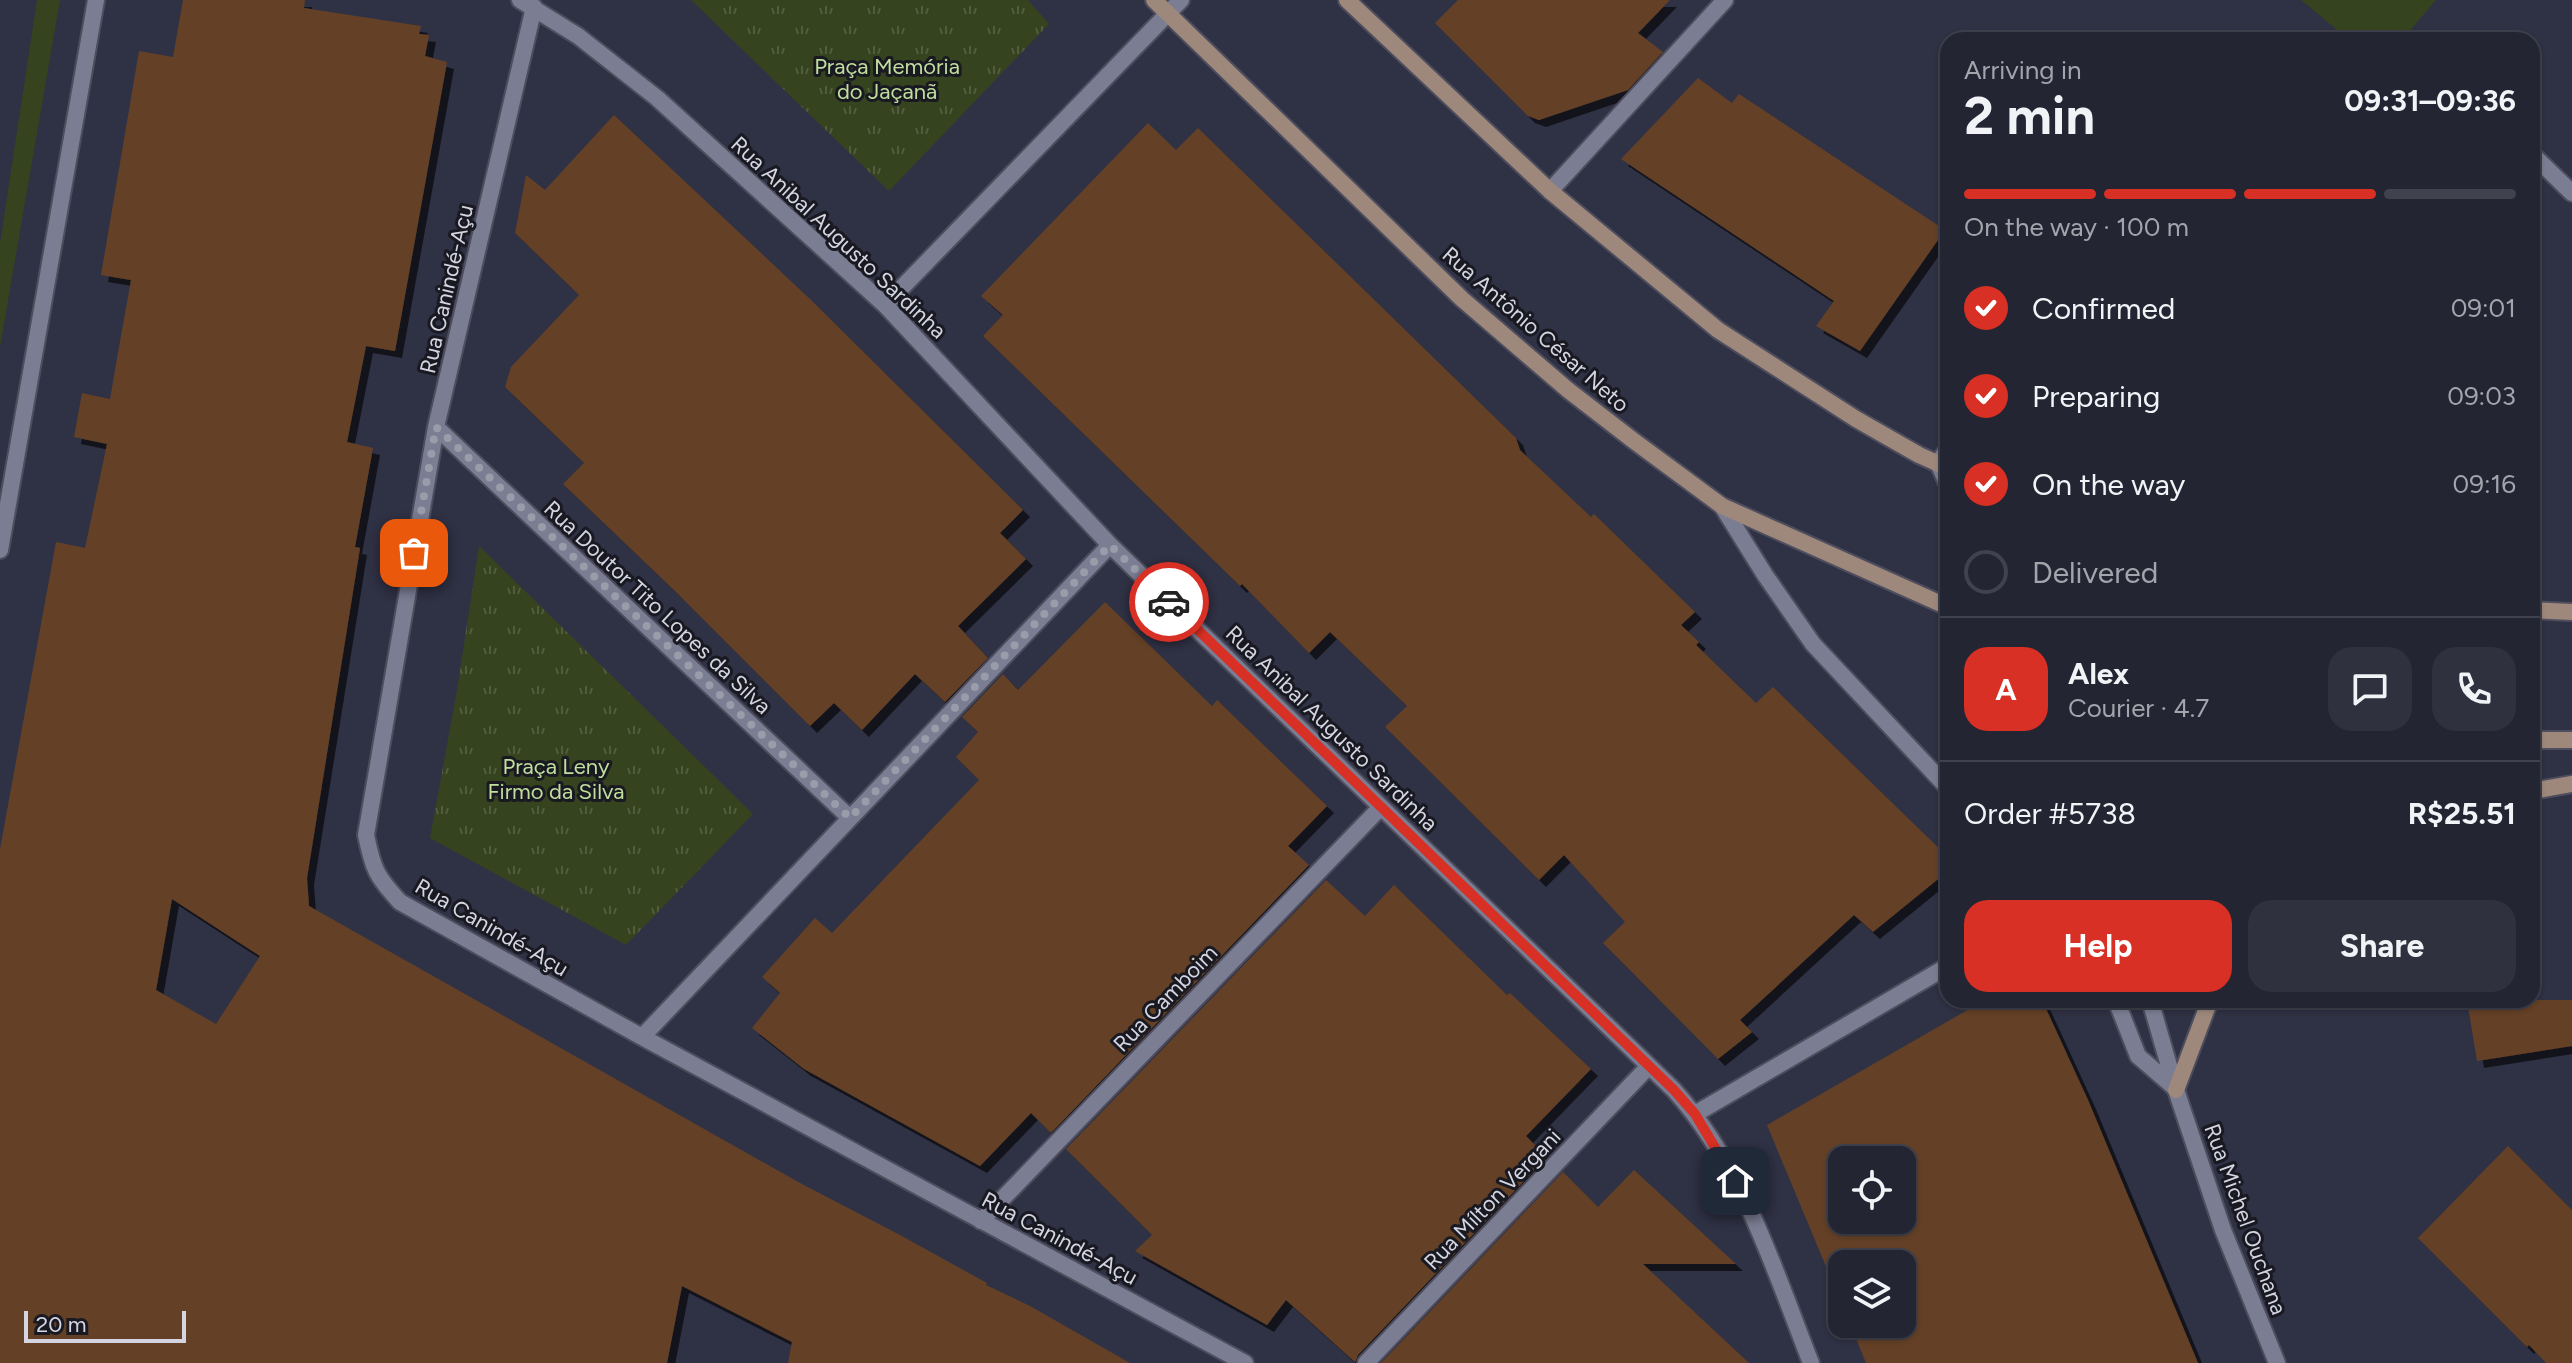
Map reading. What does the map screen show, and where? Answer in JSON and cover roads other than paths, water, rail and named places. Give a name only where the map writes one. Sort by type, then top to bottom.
[{"type":"street","points":[[0,550],[96,0]]},
{"type":"street","name":"Rua Antônio César Neto","points":[[1154,0],[1462,299],[1568,390],[1722,506],[1940,603]]},
{"type":"street","points":[[885,305],[1181,0]]},
{"type":"street","points":[[1347,0],[1550,191],[1718,330],[1856,419],[1940,458]]},
{"type":"street","points":[[1550,191],[1725,0]]},
{"type":"street","name":"Rua Anibal Augusto Sardinha","points":[[527,4],[578,36],[657,98],[885,305],[1110,545],[1695,1114],[1748,1203],[1811,1363]]},
{"type":"street","name":"Rua Canindé-Açu","points":[[527,4],[436,427],[366,835],[373,867],[400,902],[642,1037],[1245,1363]]},
{"type":"street","points":[[2540,162],[2572,193]]},
{"type":"street","name":"Rua Doutor Tito Lopes da Silva","points":[[436,427],[850,818]]},
{"type":"street","points":[[1722,506],[1813,644],[1940,779]]},
{"type":"street","points":[[642,1037],[1110,545]]},
{"type":"street","points":[[2540,610],[2572,612]]},
{"type":"street","points":[[2540,740],[2572,740]]},
{"type":"street","points":[[2540,790],[2572,784]]},
{"type":"street","name":"Rua Camboim","points":[[981,1221],[1381,807]]},
{"type":"street","points":[[1695,1114],[1940,971]]},
{"type":"street","name":"Rua Michel Ouchana","points":[[2119,1008],[2138,1056],[2176,1090]]},
{"type":"street","name":"Rua Michel Ouchana","points":[[2152,1008],[2223,1230],[2277,1363]]},
{"type":"street","points":[[2176,1090],[2207,1008]]},
{"type":"street","name":"Rua Mílton Vergani","points":[[1366,1363],[1649,1066]]},
{"type":"park label","name":"Praça Memória do Jaçanã","points":[[887,78]]},
{"type":"park label","name":"Praça Leny Firmo da Silva","points":[[556,778]]}]
